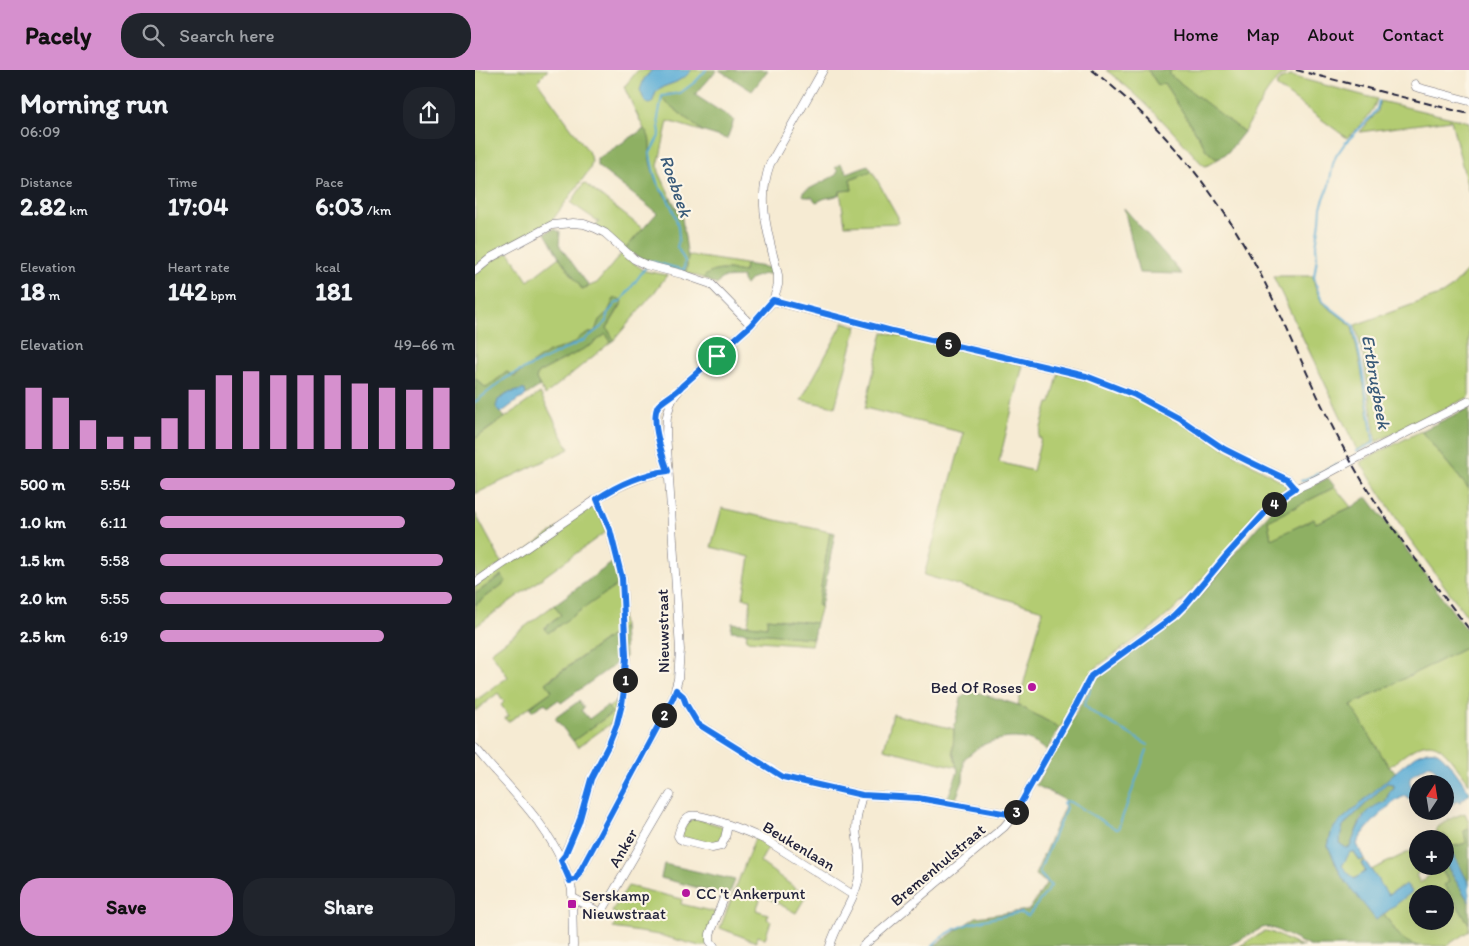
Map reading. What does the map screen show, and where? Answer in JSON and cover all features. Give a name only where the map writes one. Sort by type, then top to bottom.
[{"type":"street","points":[[823,70],[769,164],[766,175],[763,199],[764,214],[778,285],[773,300],[892,331],[1086,376],[1135,395],[1180,419],[1224,449],[1288,480],[1295,488]]},
{"type":"street","points":[[1415,84],[1417,87],[1469,101]]},
{"type":"street","points":[[475,271],[492,257],[552,226],[573,223],[584,224],[605,233],[634,259],[640,262],[711,284],[751,325]]},
{"type":"street","name":"Nieuwstraat","points":[[570,881],[576,879],[676,690],[680,650],[668,471],[667,416],[673,398],[682,386],[751,325],[773,300]]},
{"type":"street","name":"Bremenhulstraat","points":[[863,946],[1005,827],[1014,815],[1091,676],[1174,616],[1279,499],[1295,488],[1319,478],[1358,456],[1469,401]]},
{"type":"street","points":[[475,583],[597,499],[619,486],[659,472],[668,471]]},
{"type":"street","points":[[561,860],[579,822],[591,779],[617,724],[624,690],[626,656],[622,578],[610,530],[597,499]]},
{"type":"street","points":[[676,690],[683,696],[698,724],[779,776],[862,795],[918,798],[1014,815]]},
{"type":"street","points":[[475,748],[531,810],[561,860],[570,881],[573,898],[573,946]]},
{"type":"street","name":"Anker","points":[[573,898],[601,914],[670,795]]},
{"type":"street","points":[[830,946],[853,895],[860,871],[856,829],[862,795]]},
{"type":"street","name":"Beukenlaan","points":[[728,825],[721,846],[712,848],[684,841],[678,836],[687,817],[695,814],[728,825],[755,834],[853,895]]},
{"type":"street","points":[[711,945],[710,934],[724,898]]},
{"type":"green space","points":[[475,70],[548,70],[538,81],[588,151],[592,161],[590,169],[551,222],[475,268]]},
{"type":"green space","points":[[638,70],[652,70],[644,79],[652,103],[656,92],[660,88],[676,82],[692,70],[706,70],[695,82],[680,93],[667,94],[663,100],[701,130],[668,121],[658,166],[671,198],[669,200],[654,176],[647,132],[624,87]]},
{"type":"green space","points":[[706,70],[717,70],[695,95],[734,120],[727,139],[701,131],[663,100],[662,96],[681,92],[695,82]]},
{"type":"green space","points":[[719,70],[768,70],[752,91]]},
{"type":"green space","points":[[1106,70],[1148,70],[1158,85],[1164,83],[1206,150],[1215,158],[1220,158],[1205,166],[1144,102]]},
{"type":"green space","points":[[1148,70],[1170,70],[1170,75],[1244,132],[1228,152],[1220,158],[1215,158],[1206,150],[1164,83],[1158,85]]},
{"type":"green space","points":[[1170,70],[1276,70],[1287,73],[1268,91],[1244,132],[1169,75]]},
{"type":"green space","points":[[1291,76],[1377,99],[1368,116],[1347,138],[1276,86],[1281,79]]},
{"type":"green space","points":[[1380,101],[1469,122],[1469,193],[1451,120],[1360,132],[1378,111]]},
{"type":"green space","points":[[644,129],[650,140],[650,160],[657,182],[666,197],[669,200],[671,198],[682,218],[688,258],[686,273],[645,262],[625,249],[657,213],[597,166],[597,159]]},
{"type":"green space","points":[[841,164],[847,173],[868,165],[872,171],[850,179],[852,190],[840,191],[840,194],[835,196],[816,202],[812,197],[803,195],[803,192],[836,175],[838,171],[835,168]]},
{"type":"green space","points":[[872,171],[898,217],[898,223],[845,225],[840,191],[852,190],[850,179]]},
{"type":"green space","points":[[584,183],[643,229],[625,249],[596,226],[599,222],[571,203]]},
{"type":"green space","points":[[1124,208],[1182,274],[1139,273]]},
{"type":"green space","points":[[554,229],[560,232],[559,245],[589,286],[582,289],[559,257],[545,233]]},
{"type":"green space","points":[[509,252],[528,281],[559,257],[582,289],[597,283],[621,254],[645,271],[667,275],[614,340],[607,328],[623,302],[614,299],[608,312],[599,320],[595,332],[581,336],[573,344],[547,353],[513,377],[507,372],[486,388],[475,378],[475,273]]},
{"type":"green space","points":[[688,255],[745,264],[744,272],[717,271],[703,278],[686,273]]},
{"type":"green space","points":[[745,264],[771,268],[771,274],[757,276],[746,285],[742,277],[722,278],[717,285],[703,278],[717,271],[744,272]]},
{"type":"green space","points":[[1469,269],[1469,397],[1376,442],[1363,353],[1355,325],[1442,294],[1451,288]]},
{"type":"green space","points":[[1273,276],[1313,276],[1315,287],[1322,303],[1352,327],[1373,442],[1357,450]]},
{"type":"green space","points":[[617,298],[623,301],[607,328],[614,340],[611,342],[606,334],[591,345],[538,373],[536,379],[540,386],[526,395],[525,390],[509,393],[498,400],[501,413],[505,417],[475,439],[475,378],[486,388],[507,372],[514,377],[547,353],[573,344],[581,336],[595,331],[599,320],[608,312],[614,299]]},
{"type":"green space","points":[[844,322],[857,326],[835,407],[801,400]]},
{"type":"green space","points":[[883,332],[1023,365],[999,462],[1033,471],[1041,438],[1038,438],[1048,403],[1051,403],[1059,372],[1128,395],[1172,418],[1286,484],[1286,490],[1235,540],[1182,602],[1156,625],[1098,666],[1060,728],[1018,705],[1043,610],[924,575],[964,433],[865,408]]},
{"type":"green space","points":[[606,334],[611,342],[545,395],[536,379],[538,373],[591,345]]},
{"type":"green space","points":[[540,393],[569,449],[475,494],[475,439]]},
{"type":"green space","points":[[1469,408],[1469,489],[1421,431]]},
{"type":"green space","points":[[1421,431],[1469,489],[1469,619],[1409,538],[1360,462]]},
{"type":"green space","points":[[1328,478],[1335,487],[1268,521],[1271,539],[1314,519],[1316,523],[1354,506],[1367,497],[1469,633],[1469,646],[1351,705],[1389,767],[1396,772],[1337,824],[1332,830],[1328,846],[1339,871],[1376,920],[1384,914],[1402,938],[1418,946],[1309,946],[1267,927],[1228,946],[934,946],[976,917],[1029,910],[1047,883],[1035,875],[1067,801],[1036,785],[1093,682],[1116,662],[1155,636],[1183,613],[1274,508],[1289,497]]},
{"type":"green space","points":[[1335,487],[1351,507],[1316,523],[1313,519],[1271,540],[1268,521]]},
{"type":"green space","points":[[595,502],[608,530],[475,627],[475,605],[506,582],[502,575],[475,594],[475,586]]},
{"type":"green space","points":[[722,508],[830,532],[818,606],[821,606],[816,623],[768,618],[767,627],[748,625],[751,599],[743,598],[750,557],[711,547]]},
{"type":"green space","points":[[475,513],[502,563],[475,581]]},
{"type":"green space","points":[[830,532],[835,533],[821,606],[818,606]]},
{"type":"green space","points":[[616,560],[621,581],[619,584],[548,633],[544,629],[561,615],[554,605]]},
{"type":"green space","points":[[502,575],[506,582],[475,605],[475,594]]},
{"type":"green space","points":[[619,584],[623,627],[546,682],[552,691],[508,722],[505,718],[509,716],[501,705],[504,702],[498,693],[475,711],[475,701],[508,677],[491,652],[554,605],[561,615],[544,628],[548,632]]},
{"type":"green space","points":[[767,618],[816,623],[813,638],[731,631],[732,623],[767,627]]},
{"type":"green space","points":[[623,627],[625,657],[561,703],[558,700],[548,707],[545,703],[532,711],[530,707],[552,691],[546,683]]},
{"type":"green space","points":[[747,632],[813,638],[811,645],[746,640]]},
{"type":"green space","points":[[1469,646],[1469,784],[1450,758],[1435,745],[1426,744],[1417,748],[1404,755],[1389,767],[1350,705]]},
{"type":"green space","points":[[973,691],[1018,705],[1060,728],[1046,751],[1033,742],[1019,738],[996,740],[976,749],[964,759],[963,781],[955,801],[947,800],[958,771],[953,752],[954,729],[961,698]]},
{"type":"green space","points":[[621,698],[617,719],[578,747],[573,741],[612,713],[608,708]]},
{"type":"green space","points":[[579,701],[584,708],[581,710],[589,719],[607,706],[612,713],[573,741],[555,718]]},
{"type":"green space","points":[[893,714],[954,729],[953,752],[957,767],[884,749]]},
{"type":"green space","points":[[1387,783],[1394,784],[1394,788],[1390,791],[1385,802],[1361,818],[1350,847],[1346,848],[1339,843],[1343,826]]},
{"type":"green space","points":[[1465,813],[1469,829],[1464,831],[1467,843],[1454,846],[1454,830],[1436,829],[1448,820],[1454,820],[1454,817]]},
{"type":"green space","points":[[694,818],[721,826],[723,829],[721,841],[716,846],[683,837],[682,834],[685,827]]},
{"type":"green space","points":[[1469,829],[1469,884],[1454,857],[1454,846],[1466,843],[1464,831]]},
{"type":"green space","points":[[755,838],[769,846],[760,862],[806,896],[796,913],[762,895],[756,910],[768,914],[767,919],[771,921],[765,939],[758,936],[756,942],[720,928]]},
{"type":"green space","points":[[1352,851],[1360,861],[1364,859],[1365,861],[1361,863],[1365,872],[1354,879],[1342,866]]},
{"type":"green space","points":[[1409,852],[1409,875],[1416,875],[1420,883],[1430,875],[1444,875],[1449,883],[1445,885],[1409,885],[1409,888],[1406,884],[1388,895],[1371,870]]},
{"type":"green space","points":[[664,864],[735,880],[729,895],[722,894],[661,878]]},
{"type":"green space","points":[[1445,875],[1452,875],[1469,902],[1469,924],[1454,901],[1454,885],[1444,885],[1449,882]]},
{"type":"green space","points":[[628,886],[682,899],[681,904],[715,912],[708,943],[705,946],[700,946],[659,935],[613,928],[620,916],[612,912]]},
{"type":"green space","points":[[1409,893],[1409,930],[1454,930],[1454,900],[1469,924],[1469,931],[1446,946],[1418,946],[1409,944],[1400,937],[1384,914]]},
{"type":"green space","points":[[1265,931],[1274,933],[1293,943],[1304,946],[1240,946]]},
{"type":"water","points":[[652,70],[692,70],[676,82],[660,88],[656,92],[652,103],[648,104],[645,102],[640,90],[644,79]]},
{"type":"water","points":[[525,390],[526,395],[501,413],[496,407],[498,400],[509,393]]},
{"type":"water","points":[[1427,751],[1434,751],[1444,757],[1469,791],[1469,794],[1460,802],[1454,803],[1454,775],[1439,775],[1429,765],[1409,775],[1409,798],[1407,796],[1395,802],[1365,831],[1357,844],[1364,859],[1360,861],[1354,852],[1350,852],[1342,866],[1354,879],[1365,872],[1361,863],[1365,861],[1388,895],[1406,884],[1409,888],[1409,894],[1376,920],[1342,877],[1328,846],[1332,830],[1337,824],[1415,756]],"holes":[[[1387,783],[1394,784],[1394,788],[1390,791],[1385,802],[1371,809],[1362,819],[1350,847],[1346,848],[1339,843],[1343,826]]]},
{"type":"water","points":[[1454,857],[1469,884],[1469,902],[1452,875],[1454,875]]},
{"type":"waterway","name":"Roebeek","points":[[648,262],[684,270],[685,261],[677,247],[679,234],[674,213],[656,180],[650,153],[660,134],[658,118],[662,96],[680,93],[695,82],[706,70]]},
{"type":"waterway","name":"Ertbrugbeek","points":[[1357,451],[1374,443],[1353,325],[1322,301],[1314,277],[1321,207],[1329,185],[1333,164],[1345,143],[1372,116],[1377,109],[1379,101]]},
{"type":"waterway","name":"Roebeek","points":[[475,402],[506,378],[584,340],[601,327],[607,321],[607,314],[615,304],[622,300],[646,267]]},
{"type":"waterway","points":[[1301,481],[1337,464]]},
{"type":"waterway","name":"Ertbrugbeek","points":[[1180,615],[1191,605]]},
{"type":"waterway","name":"Ertbrugbeek","points":[[1154,635],[1174,620]]},
{"type":"waterway","points":[[1091,687],[1084,705],[1092,712],[1148,745]]},
{"type":"waterway","name":"Ertbrugbeek","points":[[932,946],[950,932],[971,923],[1017,913],[1028,916],[1051,886],[1039,872],[1065,810],[1066,807],[1063,803],[1065,801],[1070,802],[1118,829],[1147,750]]},
{"type":"railway","points":[[1092,70],[1140,111],[1162,134],[1183,157],[1221,208],[1238,234],[1266,285],[1332,426],[1358,473],[1403,542],[1469,629]]},
{"type":"railway","points":[[1296,70],[1469,114]]},
{"type":"place","name":"Bed Of Roses","points":[[1032,687]]},
{"type":"place","name":"CC 't Ankerpunt","points":[[686,893]]},
{"type":"place","name":"Serskamp Nieuwstraat","points":[[572,904]]},
{"type":"route","points":[[773,300],[892,331],[1086,376],[1111,385],[1135,395],[1180,419],[1224,449],[1288,480],[1295,488],[1279,499],[1264,514],[1174,616],[1091,676],[1014,815],[918,798],[862,795],[791,780],[769,770],[698,724],[683,696],[676,690],[576,879],[570,881],[561,860],[579,822],[591,779],[617,724],[622,704],[625,677],[626,656],[622,578],[610,530],[597,499],[633,480],[668,471],[656,426],[657,408],[659,404],[677,392],[717,356],[751,325],[773,300]]}]
